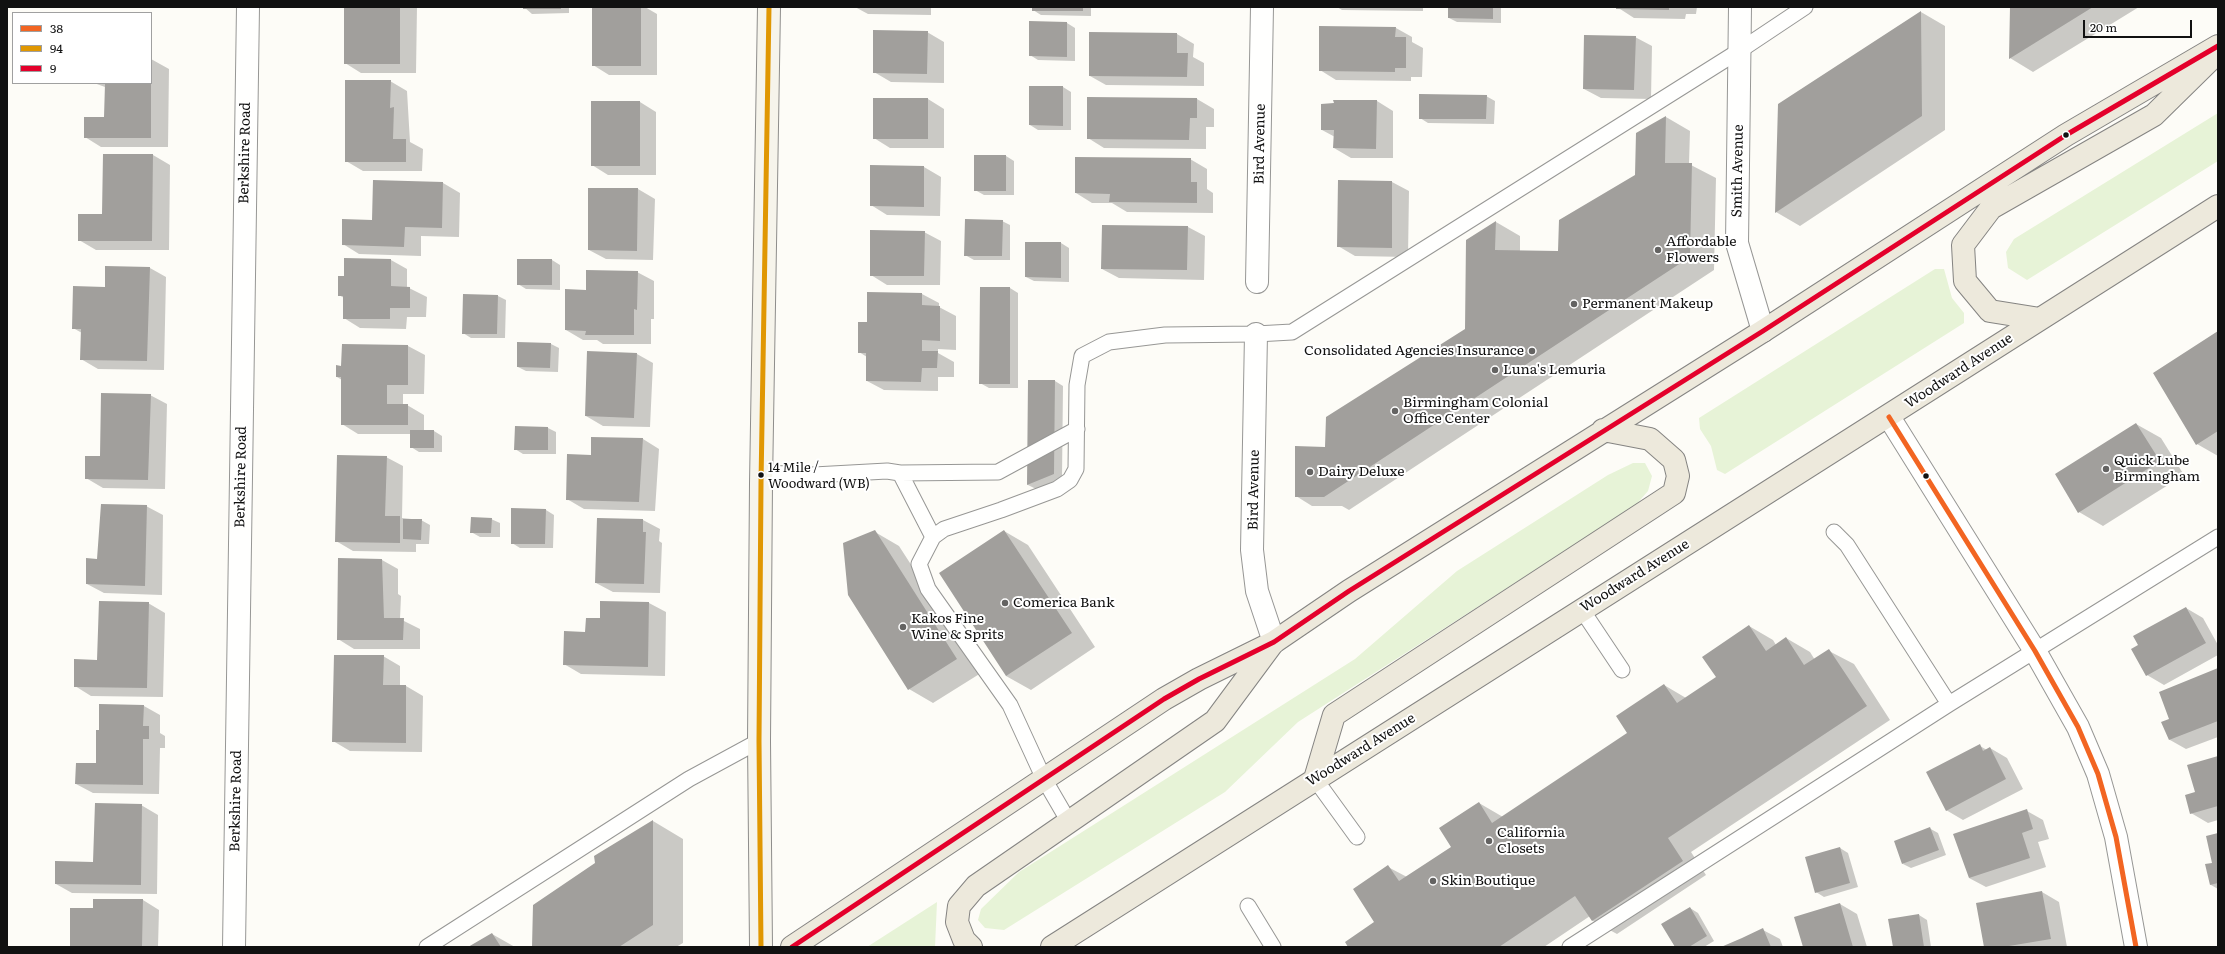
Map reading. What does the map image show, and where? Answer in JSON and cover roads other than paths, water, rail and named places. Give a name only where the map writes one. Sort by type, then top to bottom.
[{"type":"main road","points":[[761,947],[759,741],[769,7]]},
{"type":"main road","points":[[792,947],[1164,699],[1198,679],[1274,642],[1349,591],[1603,430],[1763,331],[2066,135],[2218,46]]},
{"type":"main road","points":[[2040,319],[1990,311],[1965,281],[1963,244],[1991,208],[2154,115],[2218,52]]},
{"type":"main road","name":"Woodward Avenue","points":[[1052,947],[1813,463],[1889,417],[2218,206]]},
{"type":"main road","points":[[1315,779],[1334,715],[1674,493],[1678,476],[1674,460],[1670,456],[1650,439],[1603,430]]},
{"type":"main road","points":[[971,947],[964,940],[957,922],[959,906],[976,886],[1215,721],[1274,642]]},
{"type":"street","name":"Berkshire Road","points":[[234,947],[248,7]]},
{"type":"street","name":"Bird Avenue","points":[[1257,282],[1262,7]]},
{"type":"street","name":"Smith Avenue","points":[[1740,7],[1737,242],[1763,331]]},
{"type":"street","name":"Bird Avenue","points":[[1256,334],[1252,550],[1257,591],[1274,642]]},
{"type":"street","points":[[1889,417],[2035,651],[2078,727],[2098,774],[2116,838],[2136,947]]},
{"type":"lane","points":[[1069,822],[1044,779],[1010,705],[928,589],[919,564],[933,537],[944,529],[1057,489],[1070,480],[1076,470],[1077,385],[1082,356],[1109,342],[1164,335],[1292,332],[1739,51],[1805,7]]},
{"type":"lane","points":[[762,473],[814,474],[886,471],[900,473],[998,472],[1077,429]]},
{"type":"lane","points":[[900,473],[933,537]]},
{"type":"lane","points":[[1834,532],[1847,545],[1949,704]]},
{"type":"lane","points":[[1570,947],[1949,704],[2218,537]]},
{"type":"lane","points":[[1582,610],[1622,670]]},
{"type":"lane","points":[[427,947],[689,779],[759,741]]},
{"type":"lane","points":[[1315,779],[1357,838]]},
{"type":"lane","points":[[1248,906],[1273,947]]},
{"type":"place","name":"Affordable Flowers","points":[[1658,250]]},
{"type":"place","name":"Permanent Makeup","points":[[1574,304]]},
{"type":"place","name":"Consolidated Agencies Insurance","points":[[1532,351]]},
{"type":"place","name":"Luna's Lemuria","points":[[1495,370]]},
{"type":"place","name":"Birmingham Colonial Office Center","points":[[1395,411]]},
{"type":"place","name":"Quick Lube Birmingham","points":[[2106,469]]},
{"type":"place","name":"Dairy Deluxe","points":[[1310,472]]},
{"type":"place","name":"14 Mile / Woodward (WB)","points":[[761,475]]},
{"type":"place","name":"Comerica Bank","points":[[1005,603]]},
{"type":"place","name":"Kakos Fine Wine & Sprits","points":[[903,627]]},
{"type":"place","name":"California Closets","points":[[1489,841]]},
{"type":"place","name":"Skin Boutique","points":[[1433,881]]}]
